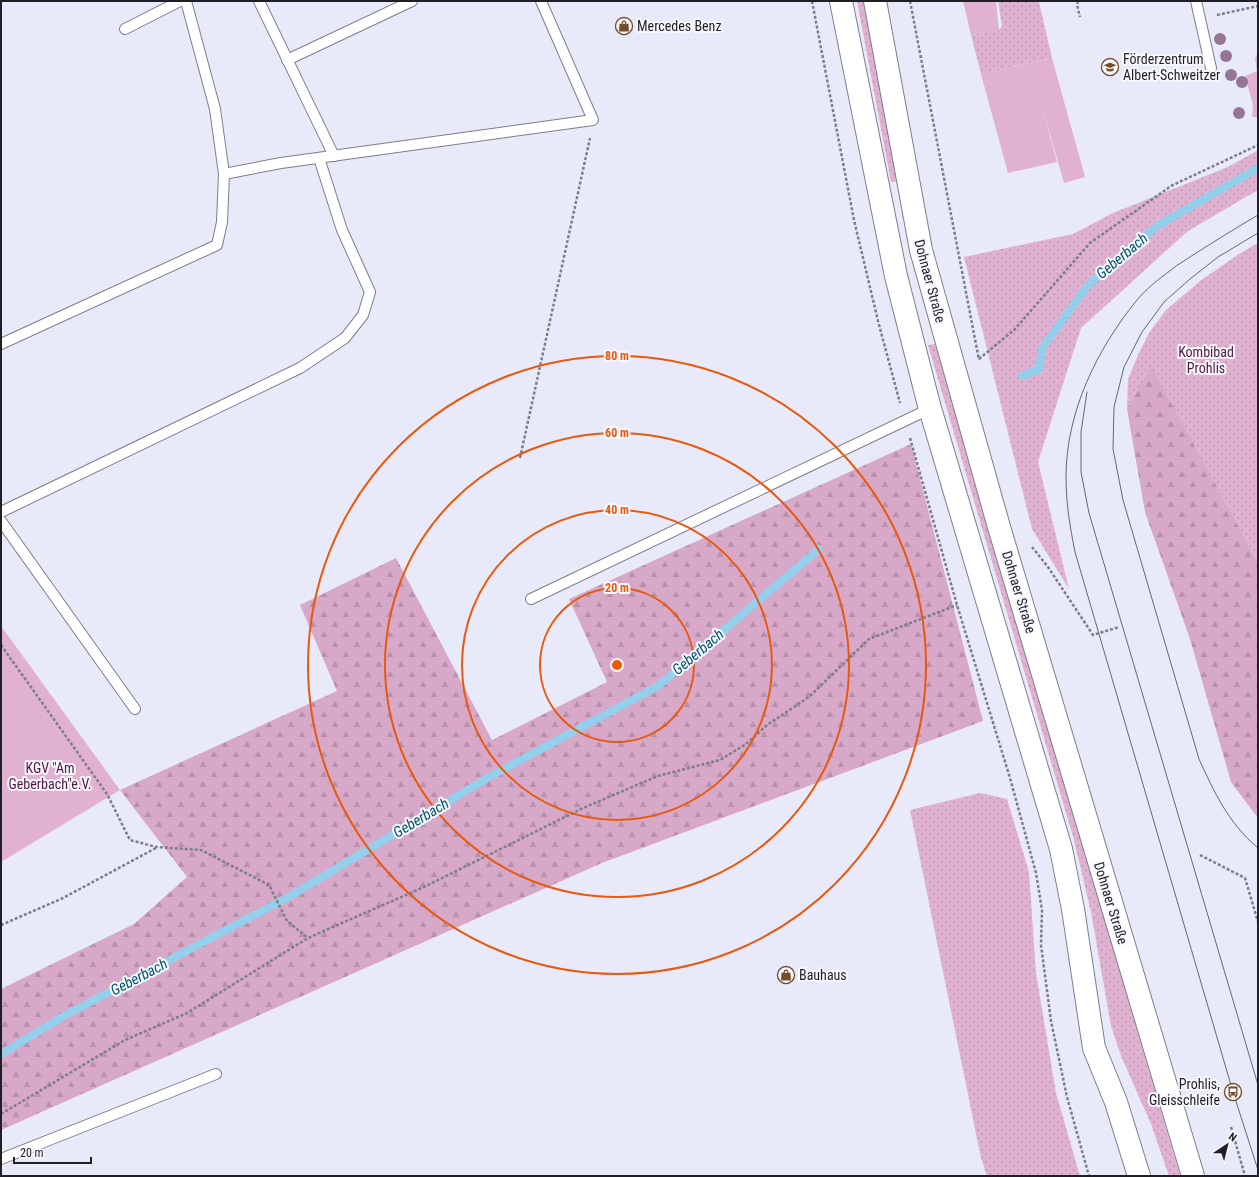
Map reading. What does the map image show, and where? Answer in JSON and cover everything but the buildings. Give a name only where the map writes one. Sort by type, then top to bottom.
[{"type":"main road","points":[[841,1],[896,276],[929,405],[1061,849],[1073,909],[1094,1048],[1116,1102],[1139,1176]]},
{"type":"main road","name":"Dohnaer Straße","points":[[875,1],[921,250],[999,527],[1193,1176]]},
{"type":"lane","points":[[125,29],[180,1]]},
{"type":"lane","points":[[1,344],[216,245],[222,222],[224,174],[216,109],[186,1]]},
{"type":"lane","points":[[259,1],[334,156]]},
{"type":"lane","points":[[288,60],[412,1]]},
{"type":"lane","points":[[224,174],[319,158],[594,120],[541,1]]},
{"type":"lane","points":[[1196,1],[1211,68]]},
{"type":"lane","points":[[1,512],[300,368],[345,338],[363,315],[370,292],[342,230],[319,158]]},
{"type":"lane","points":[[532,599],[921,413],[929,405]]},
{"type":"lane","points":[[1,521],[135,709]]},
{"type":"lane","points":[[1,1159],[216,1074]]},
{"type":"path","points":[[910,1],[979,359],[1015,329],[1090,243],[1171,186],[1258,145]]},
{"type":"path","points":[[1078,1],[1077,5],[1080,17]]},
{"type":"path","points":[[1199,18],[1258,6]]},
{"type":"path","points":[[520,458],[594,120]]},
{"type":"path","points":[[1032,547],[1048,567],[1093,635],[1119,627]]},
{"type":"path","points":[[1,1114],[125,1040],[187,1013],[308,938],[424,886],[583,808],[658,776],[720,760],[746,744],[767,726],[809,697],[869,639],[957,605],[1010,778],[1036,873],[1042,910],[1040,945],[1051,1021],[1067,1096],[1089,1176]]},
{"type":"path","points":[[1,645],[107,794],[130,840],[156,847],[201,850],[269,885],[287,921],[308,938]]},
{"type":"path","points":[[1,925],[63,898],[156,847]]},
{"type":"path","points":[[1200,855],[1245,878],[1258,922]]},
{"type":"path","points":[[1231,1127],[1245,1176]]},
{"type":"green space","points":[[857,1],[864,1],[898,181],[891,182]]},
{"type":"green space","points":[[963,1],[996,1],[999,30],[971,35]]},
{"type":"green space","points":[[998,1],[1044,1],[1039,2],[1052,58],[981,74],[971,35],[999,30],[1002,26]]},
{"type":"green space","points":[[1258,52],[1258,117],[1252,117],[1253,105],[1245,76],[1257,71],[1255,58]]},
{"type":"green space","points":[[1052,58],[1085,177],[1064,183],[1042,106],[1057,162],[1008,173],[981,74]]},
{"type":"green space","points":[[1258,150],[1258,190],[1188,231],[1081,328],[1038,462],[1069,589],[1032,529],[964,257],[1073,234],[1113,213],[1228,167]]},
{"type":"green space","name":"Kombibad Prohlis","points":[[1258,243],[1258,562],[1151,367],[1127,409],[1128,379],[1149,333],[1166,310],[1200,281],[1239,254]]},
{"type":"green space","points":[[935,344],[1180,1176],[1169,1176],[1151,1124],[1121,1056],[1111,1026],[1091,912],[1074,840],[928,345]]},
{"type":"green space","points":[[1151,366],[1258,562],[1258,818],[1231,782],[1190,639],[1145,512],[1127,409]]},
{"type":"green space","points":[[911,444],[983,721],[602,863],[1,1130],[1,989],[134,924],[187,877],[120,790],[337,691],[300,605],[396,558],[492,740],[607,682],[569,599]]},
{"type":"green space","name":"KGV \"Am Geberbach\"e.V.","points":[[1,626],[120,790],[1,862]]},
{"type":"green space","points":[[980,793],[1007,799],[1029,872],[1036,973],[1056,1093],[1080,1176],[987,1176],[981,1158],[910,810]]},
{"type":"waterway","name":"Geberbach","points":[[1022,376],[1039,369],[1042,348],[1088,285],[1157,226],[1258,168]]},
{"type":"waterway","name":"Geberbach","points":[[1,1054],[62,1017],[292,895],[489,777],[658,686],[819,549]]},
{"type":"tram line","points":[[1258,215],[1174,268],[1144,292],[1122,319],[1109,339],[1086,382],[1071,429],[1067,453],[1066,477],[1071,533],[1075,552],[1233,1092],[1258,1170]]},
{"type":"tram line","points":[[1258,233],[1218,257],[1190,279],[1164,302],[1142,332],[1124,367],[1114,407],[1113,449],[1123,500],[1199,759],[1223,807],[1239,829],[1258,848]]},
{"type":"tram line","points":[[1087,392],[1081,432],[1081,472],[1089,513],[1258,1085]]},
{"type":"place","name":"Mercedes Benz","points":[[624,26]]},
{"type":"place","name":"Förderzentrum Albert-Schweitzer","points":[[1110,67]]},
{"type":"place","name":"Bauhaus","points":[[786,975]]},
{"type":"place","name":"Prohlis, Gleisschleife","points":[[1233,1092]]}]
